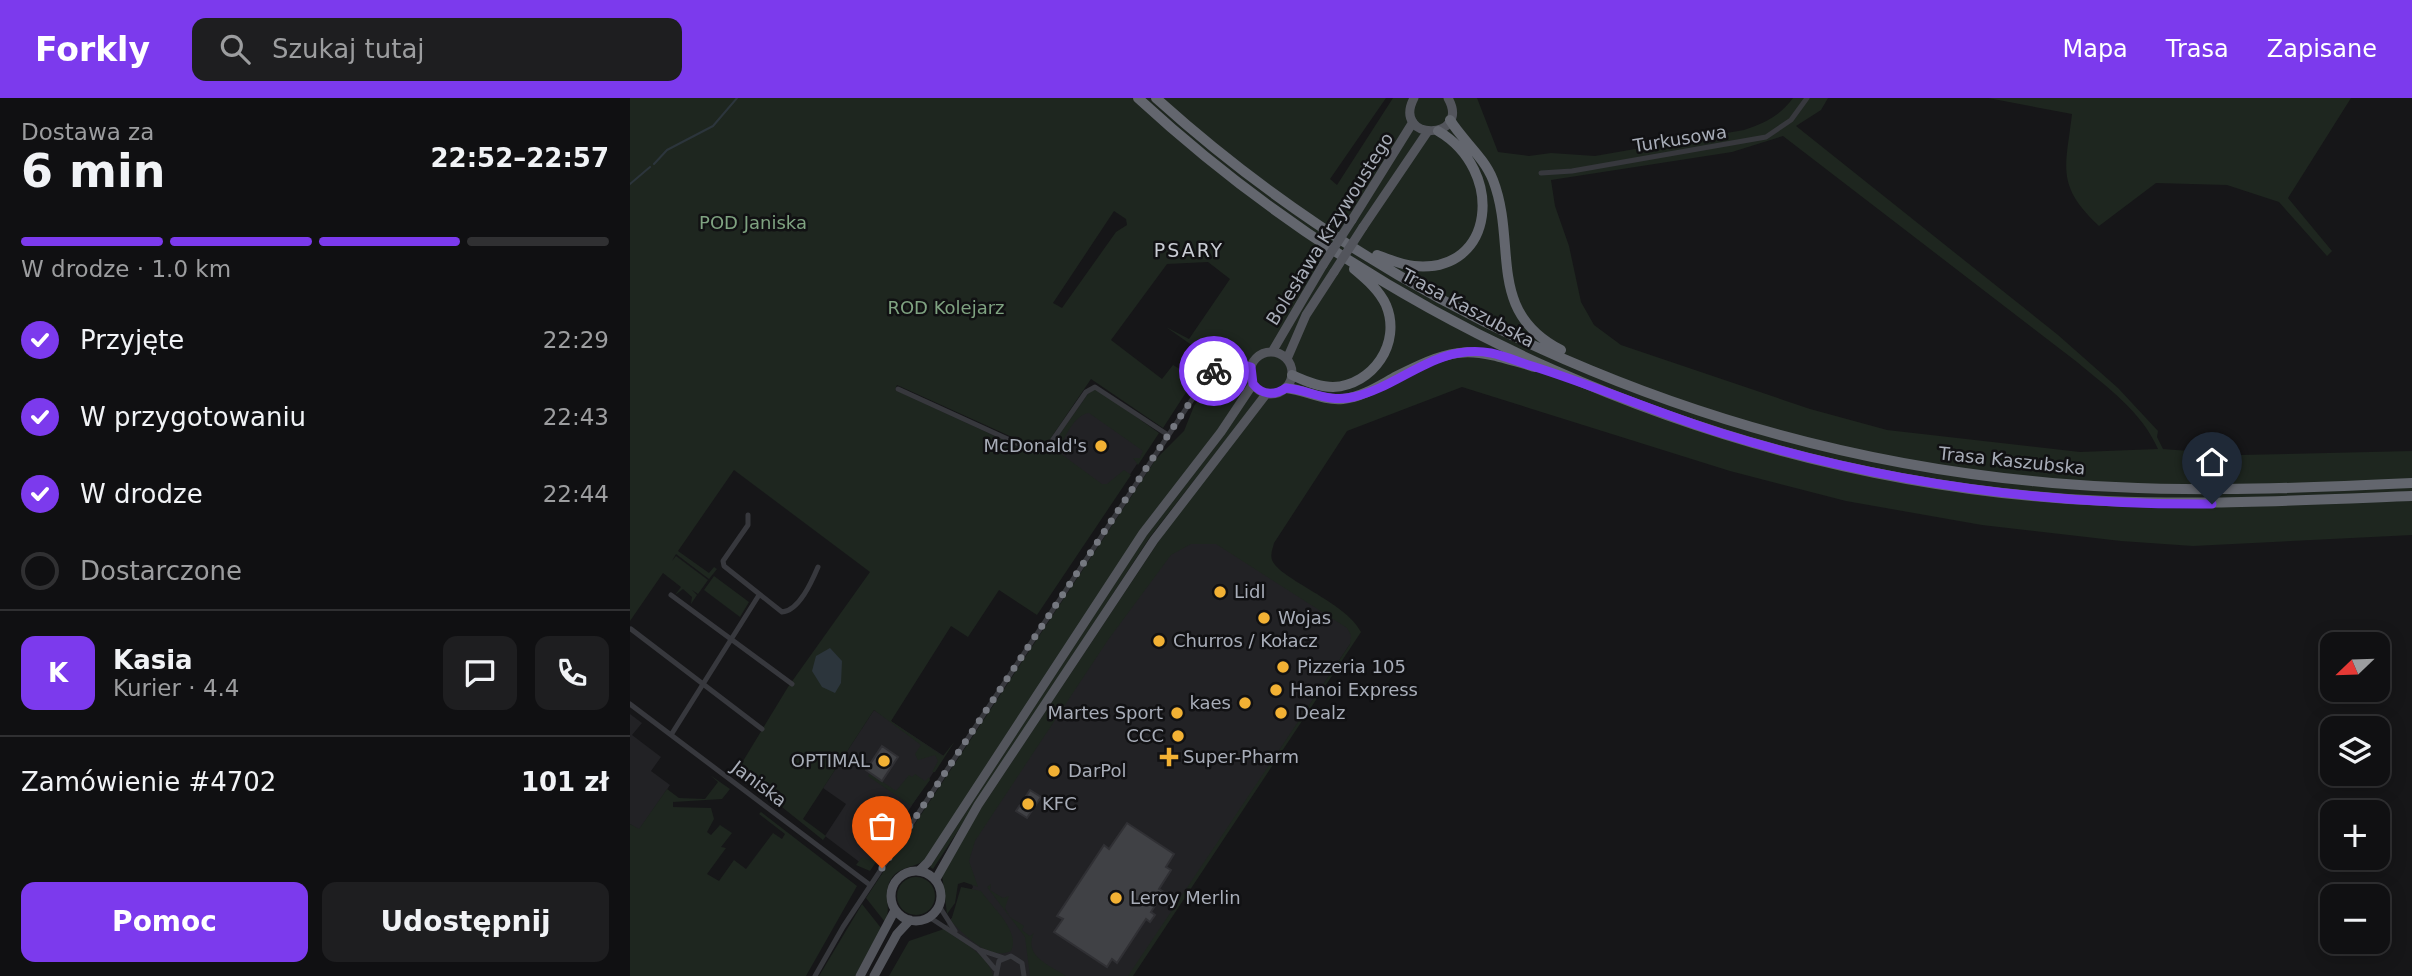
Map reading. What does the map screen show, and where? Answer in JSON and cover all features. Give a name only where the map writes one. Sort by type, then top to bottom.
[{"type":"highway","name":"Trasa Kaszubska","points":[[1138,98],[1233,178],[1332,248],[1452,320],[1563,374],[1661,413],[1778,450],[1891,476],[1977,490],[2064,499],[2168,504],[2412,496]]},
{"type":"highway","name":"Trasa Kaszubska","points":[[1156,98],[1234,163],[1353,245],[1469,312],[1594,371],[1687,407],[1783,436],[1895,461],[1998,478],[2163,489],[2276,489],[2412,483]]},
{"type":"highway","points":[[1450,120],[1481,159],[1493,180],[1509,286],[1517,311],[1540,337],[1594,371]]},
{"type":"highway","points":[[1353,245],[1403,264],[1421,266],[1448,260],[1471,240],[1483,213],[1481,181],[1465,156],[1433,131]]},
{"type":"highway","points":[[1292,375],[1318,385],[1346,385],[1371,371],[1387,347],[1390,321],[1384,301],[1373,286],[1332,248]]},
{"type":"highway","points":[[1286,388],[1326,398],[1352,397],[1436,358],[1466,352],[1498,354],[1563,374]]},
{"type":"main road","points":[[1414,98],[1410,110],[1413,122],[1433,131]]},
{"type":"main road","points":[[1448,98],[1452,109],[1450,120]]},
{"type":"main road","name":"Bolesława Krzywoustego","points":[[1287,359],[1306,315],[1363,227],[1433,131],[1450,120]]},
{"type":"main road","name":"Bolesława Krzywoustego","points":[[1272,352],[1413,122]]},
{"type":"main road","points":[[910,920],[895,910],[891,895],[895,882],[904,874],[919,871],[928,862],[1143,533],[1221,432],[1253,384],[1251,367],[1259,355],[1272,352],[1287,359],[1292,375],[1286,388],[1267,393],[1154,540],[978,805],[936,879]]},
{"type":"main road","points":[[1253,384],[1267,393]]},
{"type":"main road","points":[[874,976],[897,934],[910,920],[929,917],[939,906],[941,892],[936,879],[919,871]]},
{"type":"main road","points":[[860,976],[895,910]]},
{"type":"street","name":"Turkusowa","points":[[1541,173],[1572,172],[1766,137],[1791,120],[1807,98]]},
{"type":"street","points":[[815,976],[870,885],[1168,435],[1214,370],[1229,364],[1251,367]]},
{"type":"street","points":[[898,389],[1036,452],[1047,448],[1086,392],[1095,387],[1168,435]]},
{"type":"street","points":[[748,515],[748,525],[723,561],[727,570],[782,612],[787,612],[812,581],[818,567]]},
{"type":"street","points":[[671,595],[792,684]]},
{"type":"street","points":[[671,735],[760,595]]},
{"type":"street","points":[[631,629],[762,729]]},
{"type":"street","name":"Janiska","points":[[630,704],[870,885]]},
{"type":"street","points":[[939,906],[957,933]]},
{"type":"street","points":[[929,917],[978,949],[996,972],[1004,958]]},
{"type":"street","points":[[978,949],[1004,958],[1020,960],[1025,975]]},
{"type":"shaded area","name":"McDonald's","points":[[1090,391],[1155,437],[1115,497],[1048,450]]},
{"type":"shaded area","points":[[1184,516],[1358,632],[1130,976],[982,976],[938,932],[944,929],[973,887],[961,858]]},
{"type":"shaded area","points":[[830,648],[842,661],[841,683],[835,693],[822,687],[812,671],[816,656]]},
{"type":"shaded area","points":[[874,710],[944,756],[870,870],[825,836],[846,804],[823,788]]},
{"type":"shaded area","points":[[630,714],[642,723],[632,735],[661,757],[651,771],[670,785],[639,830],[630,824]]},
{"type":"green space","points":[[630,98],[1386,98],[1330,179],[1337,185],[1393,98],[1477,98],[1498,152],[1529,156],[1551,153],[1595,156],[1744,130],[1771,118],[1783,110],[1793,98],[1828,98],[1821,110],[1796,126],[2058,335],[2118,388],[2158,431],[2157,437],[2163,449],[2240,455],[2412,451],[2412,535],[2193,546],[2121,541],[1982,525],[1846,501],[1730,471],[1462,387],[1347,431],[1274,543],[1271,558],[1287,575],[1342,611],[1361,632],[1133,976],[1128,976],[1350,644],[1351,635],[1347,628],[1216,544],[1191,544],[1171,555],[1108,640],[975,841],[969,861],[978,887],[964,882],[958,884],[955,903],[947,914],[942,874],[982,807],[1228,437],[1150,537],[933,869],[930,867],[1146,536],[1224,435],[1218,430],[1140,531],[925,860],[895,874],[888,886],[885,922],[866,898],[1156,459],[1184,431],[1194,406],[1213,381],[1212,355],[1210,358],[1166,327],[1189,339],[1230,279],[1208,262],[1167,264],[1111,340],[1162,379],[1173,365],[1195,378],[1207,360],[1163,428],[1091,379],[1044,448],[1036,448],[897,385],[895,390],[1032,453],[1047,449],[1056,455],[1053,448],[1055,441],[1090,391],[1097,389],[1159,433],[1138,465],[1133,458],[1140,458],[1143,451],[1089,413],[1078,418],[1070,428],[1057,451],[1102,484],[1107,484],[1124,470],[1131,475],[1037,615],[999,590],[968,637],[951,626],[891,721],[943,756],[955,741],[935,772],[932,772],[938,761],[935,755],[918,760],[915,754],[921,745],[874,710],[803,819],[826,836],[823,840],[737,771],[788,687],[870,572],[734,470],[678,551],[709,573],[714,567],[717,569],[709,579],[676,554],[672,561],[676,556],[708,580],[698,594],[692,590],[697,595],[691,604],[692,597],[683,589],[675,595],[681,587],[663,573],[630,621]],"holes":[[[1783,136],[2100,381],[2143,423],[2158,449],[2080,452],[1887,430],[1810,409],[1621,345],[1594,325],[1581,302],[1569,246],[1555,206],[1551,180],[1732,152]],[[1114,211],[1126,219],[1127,225],[1116,232],[1062,308],[1053,303]]]},
{"type":"green space","points":[[1988,98],[2351,98],[2288,198],[2332,251],[2327,256],[2279,202],[2227,185],[2156,183],[2099,226],[2075,199],[2070,187],[2066,162],[2072,114]]},
{"type":"green space","points":[[714,576],[749,602],[740,617],[704,590]]},
{"type":"green space","points":[[870,773],[896,791],[909,775],[912,777],[915,774],[925,781],[929,777],[930,780],[911,806],[868,776]]},
{"type":"green space","points":[[710,775],[730,789],[722,799],[673,802],[673,807],[711,808],[714,819],[707,832],[711,835],[720,825],[732,833],[721,847],[726,848],[707,874],[719,881],[734,860],[746,869],[773,833],[782,839],[785,834],[759,814],[761,812],[857,886],[806,976],[630,976],[630,824],[639,829],[667,789],[679,798],[705,799],[718,782]]},
{"type":"green space","points":[[908,812],[870,871],[856,865],[862,857],[868,860],[882,837],[877,834],[881,823],[890,828],[895,818],[901,821]]},
{"type":"green space","points":[[916,877],[929,883],[935,896],[929,909],[916,915],[903,909],[897,896],[903,883]]},
{"type":"green space","points":[[991,884],[990,890],[1003,898],[1009,896],[1005,908],[1010,917],[1024,926],[1022,930],[1030,936],[1034,933],[1032,948],[1035,954],[1066,976],[1030,976],[1025,937],[987,887]]},
{"type":"green space","points":[[961,887],[981,891],[998,911],[1012,935],[1011,951],[995,953],[986,950],[951,921]]},
{"type":"green space","points":[[862,904],[881,928],[855,976],[819,976]]},
{"type":"green space","points":[[944,929],[980,955],[993,976],[889,976],[909,941]]},
{"type":"building","name":"OPTIMAL","points":[[882,746],[898,757],[882,781],[866,770]]},
{"type":"building","name":"KFC","points":[[1030,790],[1041,797],[1027,818],[1016,811]]},
{"type":"building","name":"Leroy Merlin","points":[[1127,823],[1174,854],[1166,867],[1171,870],[1159,889],[1164,892],[1151,912],[1155,915],[1150,922],[1146,919],[1117,963],[1112,959],[1107,967],[1054,932],[1063,919],[1057,916],[1104,845],[1109,849]]},
{"type":"waterway","points":[[654,164],[667,150],[713,126],[737,98]]},
{"type":"waterway","points":[[630,184],[650,167]]},
{"type":"way so far","points":[[882,868],[1186,408],[1214,371]]},
{"type":"place","name":"McDonald's","points":[[1101,446]]},
{"type":"place","name":"Lidl","points":[[1220,592]]},
{"type":"place","name":"Wojas","points":[[1264,618]]},
{"type":"place","name":"Churros / Kołacz","points":[[1159,641]]},
{"type":"place","name":"Pizzeria 105","points":[[1283,667]]},
{"type":"place","name":"Hanoi Express","points":[[1276,690]]},
{"type":"place","name":"kaes","points":[[1245,703]]},
{"type":"place","name":"Martes Sport","points":[[1177,713]]},
{"type":"place","name":"Dealz","points":[[1281,713]]},
{"type":"place","name":"CCC","points":[[1178,736]]},
{"type":"place","name":"Super-Pharm","points":[[1169,757]]},
{"type":"place","name":"OPTIMAL","points":[[884,761]]},
{"type":"place","name":"DarPol","points":[[1054,771]]},
{"type":"place","name":"KFC","points":[[1028,804]]},
{"type":"place","name":"Leroy Merlin","points":[[1116,898]]},
{"type":"district","name":"PSARY","points":[[1189,250]]},
{"type":"route","points":[[1214,371],[1229,364],[1245,365],[1251,367],[1250,377],[1253,384],[1269,394],[1286,388],[1326,398],[1343,399],[1374,389],[1442,356],[1466,352],[1490,353],[1563,374],[1639,405],[1724,434],[1809,458],[1891,476],[1933,484],[2050,498],[2212,504]]},
{"type":"park label","name":"POD Janiska","points":[[753,223]]},
{"type":"park label","name":"ROD Kolejarz","points":[[946,308]]}]
